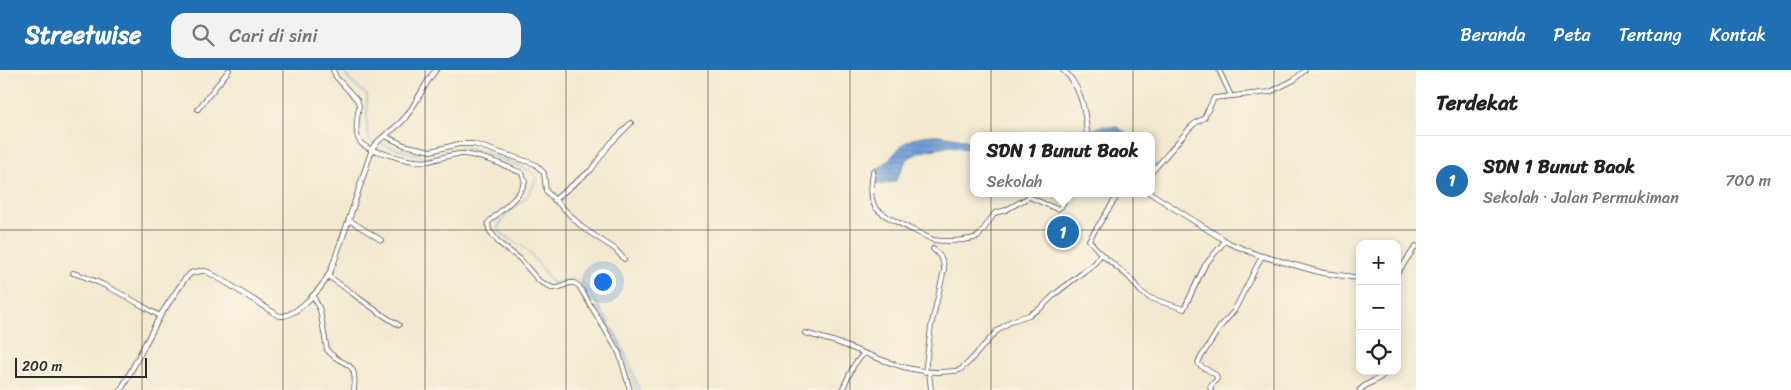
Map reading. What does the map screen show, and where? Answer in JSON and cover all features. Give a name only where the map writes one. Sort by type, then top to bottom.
[{"type":"street","points":[[198,109],[229,70]]},
{"type":"street","points":[[333,70],[336,77],[357,100],[359,105],[357,136],[361,143],[412,160],[427,162],[453,154],[463,154],[490,160],[522,172],[525,182],[522,190],[517,197],[488,223],[489,230],[499,243],[520,259],[539,281],[553,288],[570,283],[578,286],[619,353],[630,390]]},
{"type":"street","points":[[121,390],[160,316],[184,280],[191,273],[206,272],[279,316],[287,316],[313,295],[328,276],[349,220],[372,148],[379,139],[406,118],[427,80],[436,70]]},
{"type":"street","points":[[1063,70],[1072,79],[1078,92],[1083,107],[1086,132]]},
{"type":"street","points":[[1219,70],[1231,96]]},
{"type":"street","points":[[1155,168],[1189,128],[1204,118],[1214,98],[1276,90],[1294,80],[1305,70]]},
{"type":"street","points":[[554,200],[591,170],[610,144],[631,123]]},
{"type":"street","points":[[385,136],[404,145],[431,151],[459,144],[474,144],[535,164],[544,173],[546,191],[554,200],[583,228],[615,249],[624,258]]},
{"type":"street","points":[[873,171],[871,190],[872,199],[877,211],[933,240],[943,241],[978,237],[995,213],[1006,210],[1030,197],[1057,209],[1061,207],[1067,197]]},
{"type":"street","points":[[1155,196],[1225,241],[1262,256],[1324,273],[1356,277]]},
{"type":"street","points":[[1116,197],[1089,240],[1101,254],[1129,277],[1140,292],[1150,298],[1184,309],[1205,265],[1225,241]]},
{"type":"street","points":[[349,220],[381,240]]},
{"type":"street","points":[[1401,268],[1416,246]]},
{"type":"street","points":[[931,390],[927,372],[931,327],[944,270],[944,263],[940,255],[933,249]]},
{"type":"street","points":[[805,332],[904,368],[927,372],[954,372],[968,364],[997,331],[1011,321],[1029,315],[1041,308],[1055,294],[1095,263],[1101,254]]},
{"type":"street","points":[[1211,390],[1210,387],[1217,379],[1216,375],[1198,365],[1198,362],[1220,327],[1234,311],[1262,256]]},
{"type":"street","points":[[73,273],[87,277],[110,288],[160,316]]},
{"type":"street","points":[[328,276],[399,325]]},
{"type":"street","points":[[313,295],[320,310],[327,350],[354,371],[354,390]]},
{"type":"street","points":[[842,390],[854,366],[864,353]]},
{"type":"street","points":[[1360,390],[1383,375]]},
{"type":"water","points":[[1102,126],[1118,127],[1124,132],[1089,132]]},
{"type":"water","points":[[938,135],[959,138],[970,142],[970,150],[951,146],[920,152],[907,159],[895,182],[876,185],[876,169],[886,163],[905,143],[927,136]]},
{"type":"waterway","points":[[342,70],[351,82],[367,95],[367,130],[369,139],[374,142]]},
{"type":"waterway","points":[[378,143],[427,158],[461,148],[483,152],[529,170],[536,176],[529,193],[507,215],[498,228],[505,236],[526,250],[552,283],[574,279],[582,282],[615,334],[639,390]]},
{"type":"waterway","points":[[598,307],[617,339],[636,390]]},
{"type":"place","name":"SDN 1 Bunut Baok","points":[[1063,232]]}]
